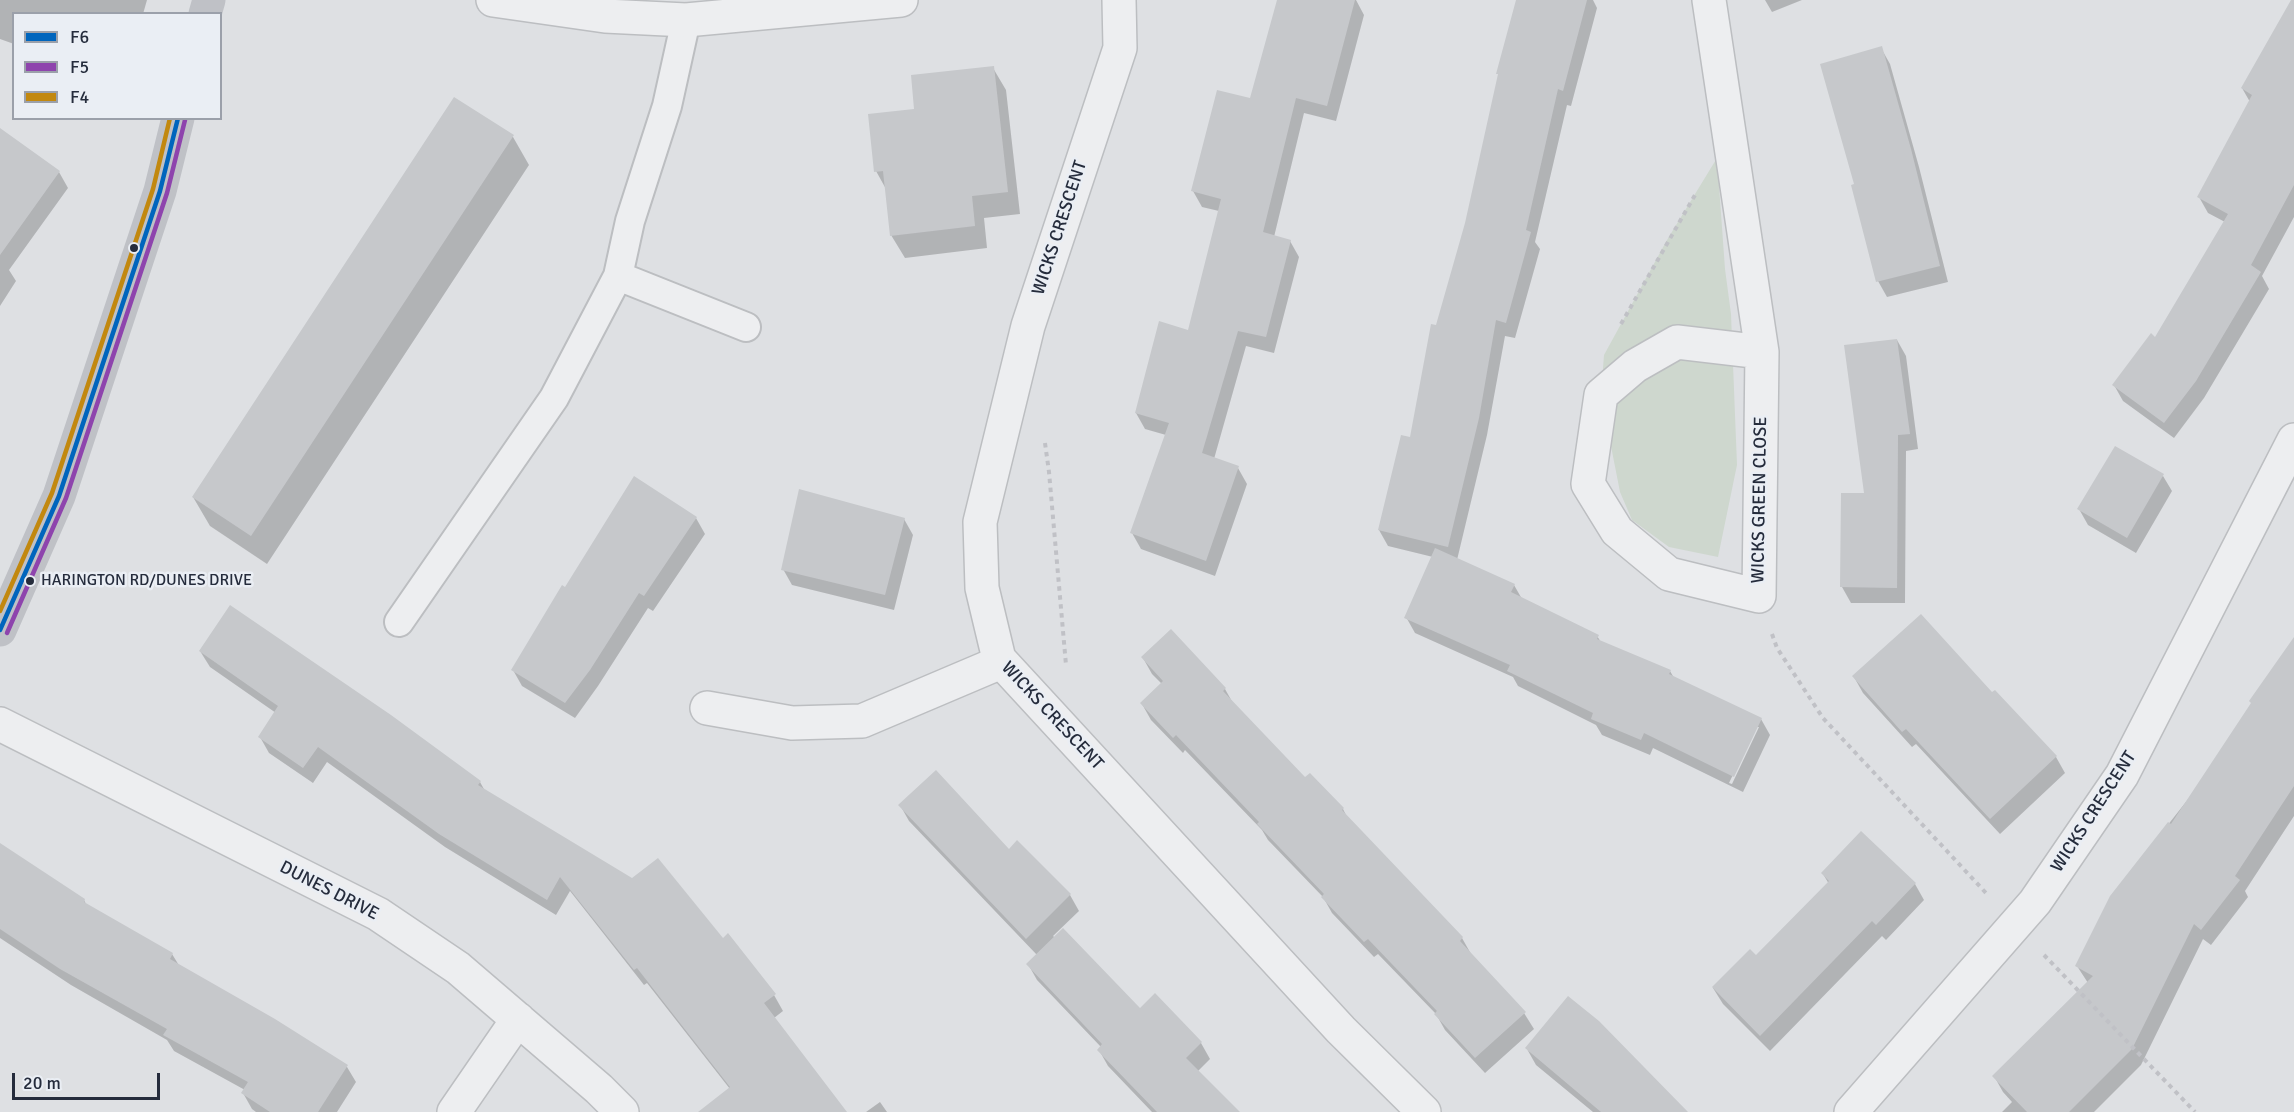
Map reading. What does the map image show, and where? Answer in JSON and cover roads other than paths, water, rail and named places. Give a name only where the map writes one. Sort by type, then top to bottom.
[{"type":"street","points":[[493,0],[605,16],[686,20],[901,0]]},
{"type":"street","name":"WICKS CRESCENT","points":[[1119,0],[1120,48],[1028,326],[980,522],[982,588],[999,659],[1341,1029],[1424,1112]]},
{"type":"street","name":"WICKS GREEN CLOSE","points":[[1709,0],[1762,352],[1759,596],[1669,574],[1617,531],[1588,484],[1601,395],[1635,366],[1677,342],[1762,352]]},
{"type":"street","points":[[0,630],[59,496],[160,191],[178,120]]},
{"type":"street","name":"WICKS CRESCENT","points":[[1851,1112],[2035,902],[2122,775],[2294,440]]},
{"type":"street","points":[[707,708],[792,723],[862,721],[1001,662]]},
{"type":"street","name":"DUNES DRIVE","points":[[0,724],[378,914],[458,968],[599,1089],[622,1112]]},
{"type":"street","points":[[454,1112],[518,1019]]},
{"type":"lane","points":[[399,622],[554,398],[618,276],[630,220],[667,106],[686,20]]},
{"type":"lane","points":[[618,276],[746,327]]},
{"type":"place","name":"HARINGTON RD/DUNES DRIVE","points":[[30,581]]}]
